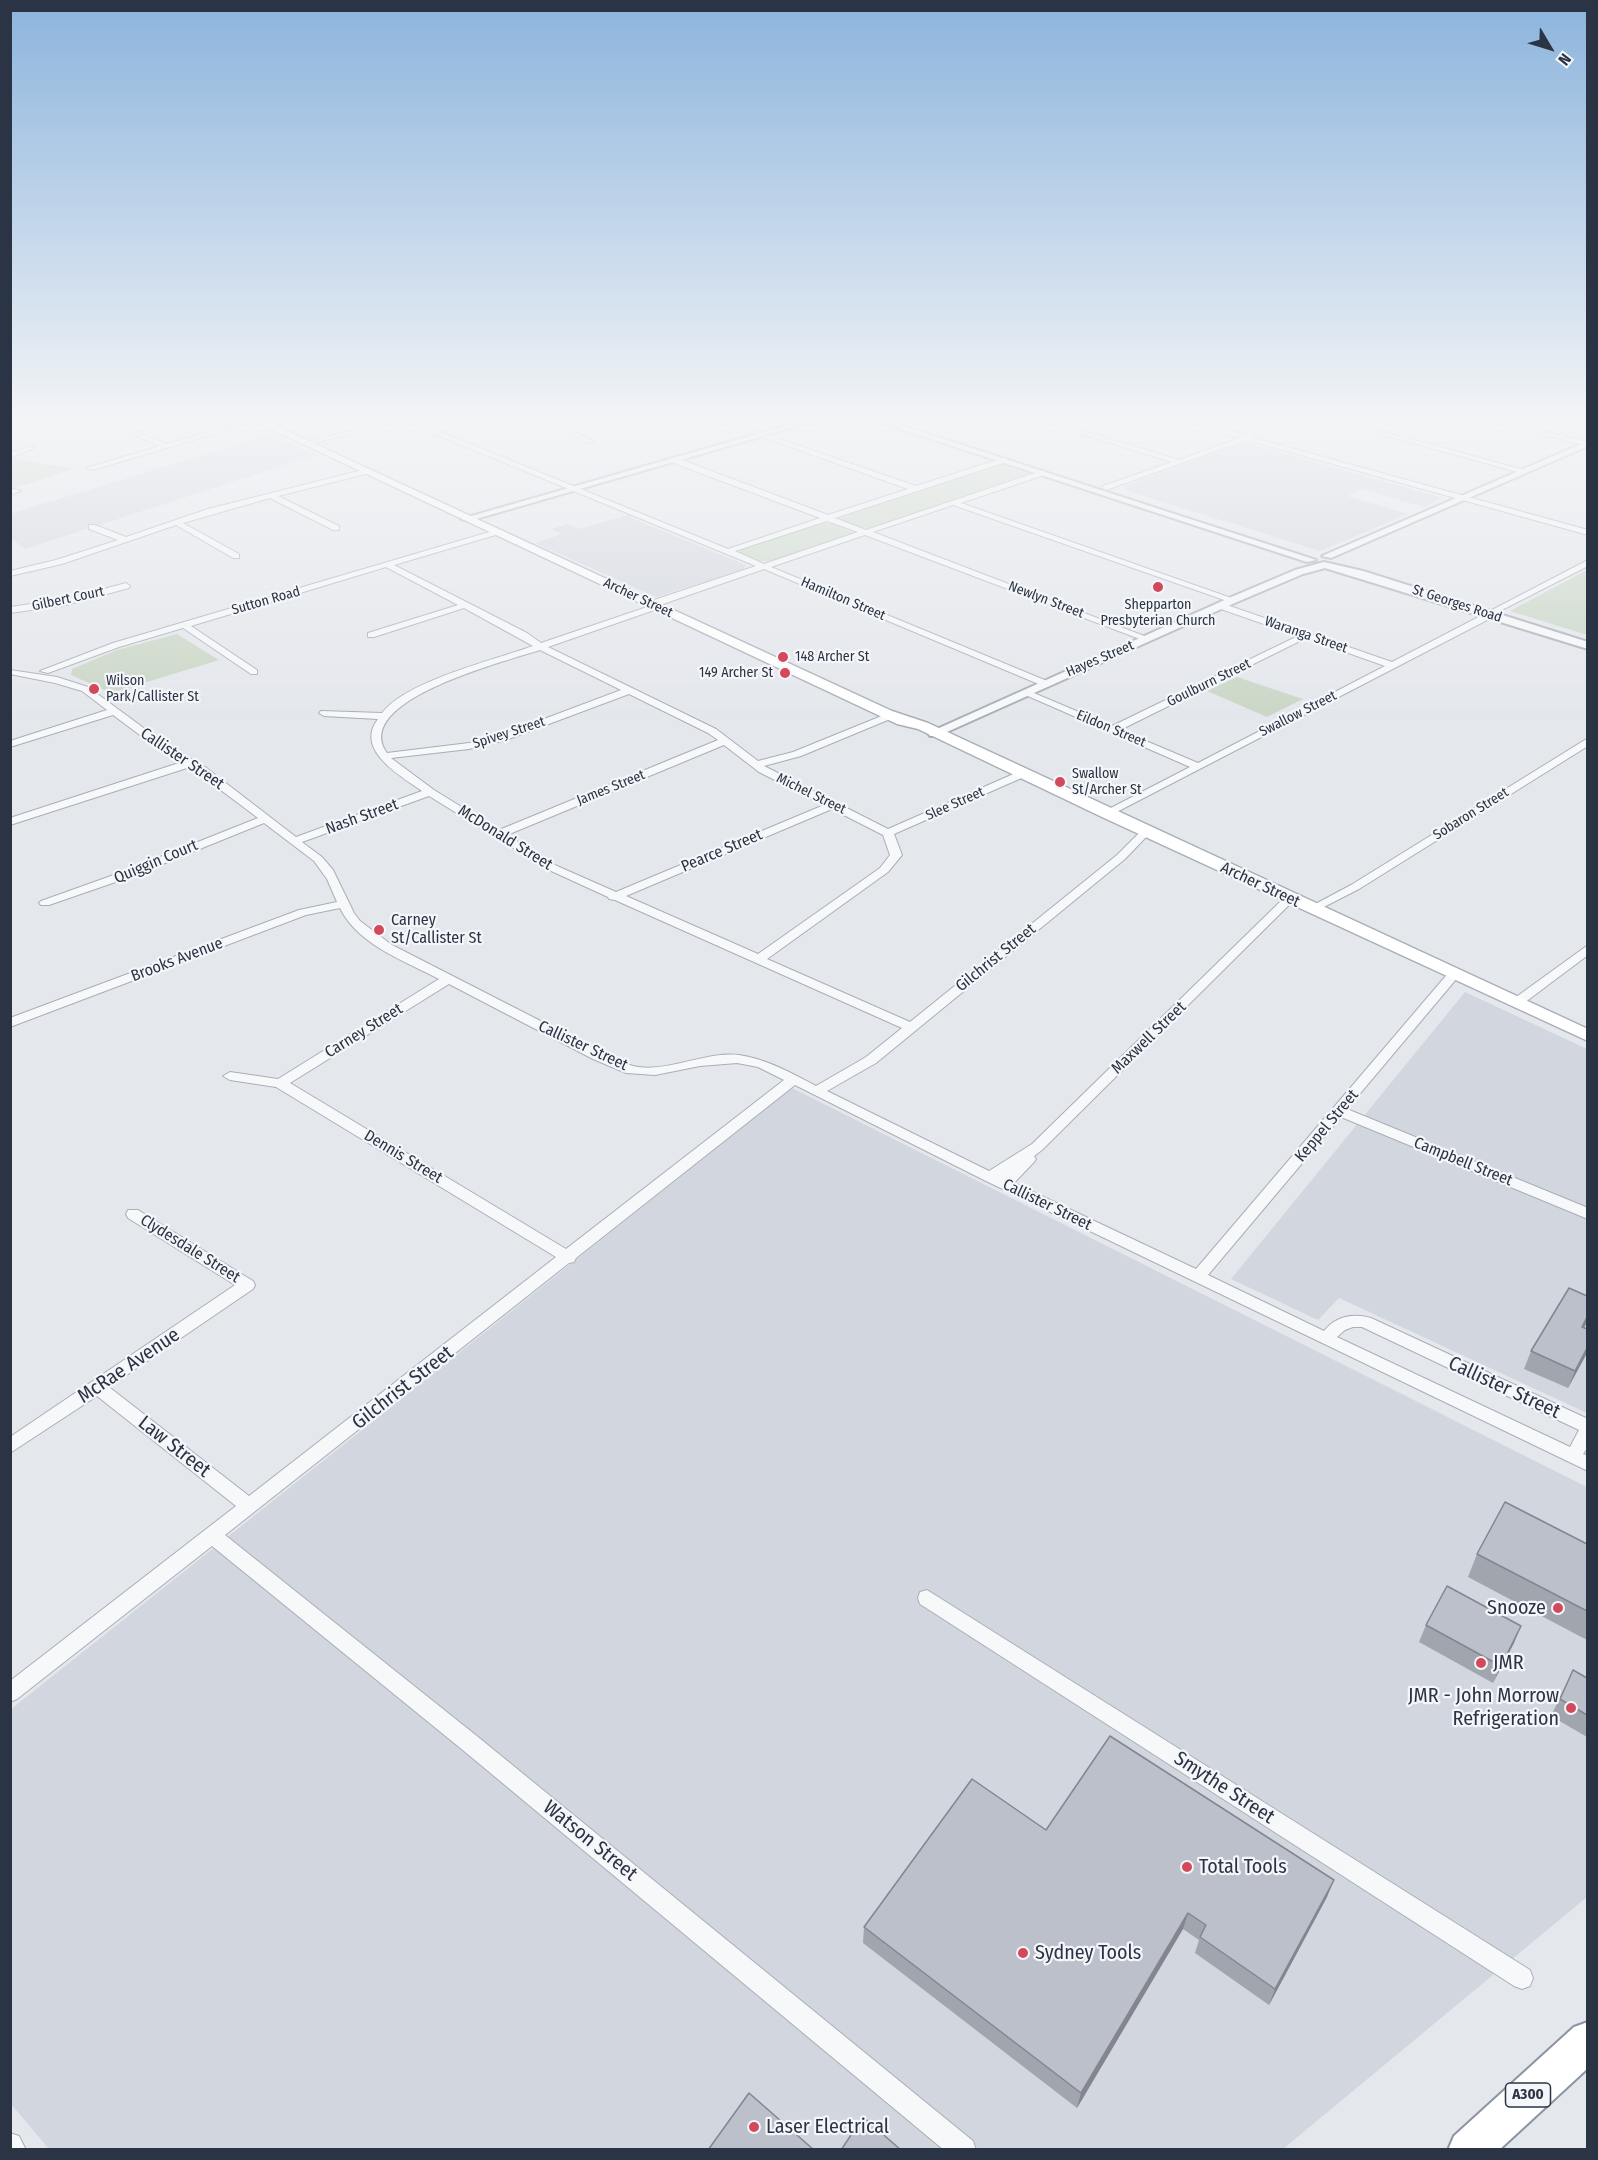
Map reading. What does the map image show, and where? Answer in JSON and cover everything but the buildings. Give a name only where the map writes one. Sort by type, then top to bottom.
[{"type":"highway","name":"A300","points":[[1468,2150],[1587,2041]]},
{"type":"main road","name":"Archer Street","points":[[468,520],[656,604],[909,724],[934,733],[1587,1036]]},
{"type":"street","points":[[10,574],[188,520]]},
{"type":"street","points":[[320,520],[336,528]]},
{"type":"street","name":"Hamilton Street","points":[[651,520],[1044,683]]},
{"type":"street","points":[[728,551],[823,520]]},
{"type":"street","name":"Newlyn Street","points":[[833,520],[1148,639]]},
{"type":"street","points":[[383,756],[376,732],[384,716],[397,703],[421,688],[900,520]]},
{"type":"street","points":[[1003,520],[1233,600]]},
{"type":"street","name":"St Georges Road","points":[[1195,520],[1581,642]]},
{"type":"street","name":"Hayes Street","points":[[934,733],[1413,520]]},
{"type":"street","points":[[1540,520],[1587,533]]},
{"type":"street","points":[[177,523],[236,556]]},
{"type":"street","points":[[92,527],[126,540]]},
{"type":"street","name":"Sutton Road","points":[[42,674],[76,659],[184,625],[499,534]]},
{"type":"street","name":"Hayes Street","points":[[1337,561],[1350,548]]},
{"type":"street","name":"St Georges Road","points":[[1293,551],[1312,560],[1325,560]]},
{"type":"street","name":"Hayes Street","points":[[1299,572],[1312,560]]},
{"type":"street","points":[[1325,560],[1337,561]]},
{"type":"street","name":"St Georges Road","points":[[1337,561],[1358,571]]},
{"type":"street","name":"Swallow Street","points":[[1107,814],[1587,562]]},
{"type":"street","name":"Michel Street","points":[[389,566],[631,690],[725,741],[755,765],[888,833]]},
{"type":"street","name":"Gilbert Court","points":[[10,610],[66,602],[126,586]]},
{"type":"street","points":[[371,636],[465,605]]},
{"type":"street","name":"Waranga Street","points":[[1221,606],[1392,665]]},
{"type":"street","points":[[184,625],[254,672]]},
{"type":"street","name":"Goulburn Street","points":[[1112,730],[1306,635]]},
{"type":"street","name":"Sutton Road","points":[[55,673],[76,659]]},
{"type":"street","name":"Callister Street","points":[[11,672],[42,674],[85,689],[160,745],[190,763],[294,841],[332,873],[348,914],[364,932],[388,948],[598,1056],[631,1070],[655,1071],[700,1062],[737,1059],[762,1064],[989,1177],[1580,1461]]},
{"type":"street","points":[[42,674],[55,673]]},
{"type":"street","name":"Callister Street","points":[[55,673],[76,686]]},
{"type":"street","name":"Spivey Street","points":[[383,756],[469,746],[502,738],[631,690]]},
{"type":"street","name":"Eildon Street","points":[[1026,693],[1196,766]]},
{"type":"street","points":[[10,744],[115,711]]},
{"type":"street","points":[[324,713],[384,716]]},
{"type":"street","points":[[755,765],[806,750],[892,715]]},
{"type":"street","name":"James Street","points":[[496,835],[725,741]]},
{"type":"street","name":"Sobaron Street","points":[[1306,906],[1339,903],[1355,887],[1586,744]]},
{"type":"street","points":[[743,756],[806,750]]},
{"type":"street","name":"McDonald Street","points":[[383,756],[430,792],[496,835],[553,868],[612,897],[911,1027]]},
{"type":"street","points":[[10,822],[190,763]]},
{"type":"street","name":"Slee Street","points":[[888,833],[1022,774]]},
{"type":"street","name":"Nash Street","points":[[294,841],[430,792]]},
{"type":"street","name":"Pearce Street","points":[[612,897],[832,805]]},
{"type":"street","name":"Quiggin Court","points":[[45,903],[97,888],[180,851],[265,819]]},
{"type":"street","points":[[759,959],[884,870],[896,855],[888,833]]},
{"type":"street","name":"Gilchrist Street","points":[[823,1094],[862,1071],[871,1060],[911,1027],[1151,835]]},
{"type":"street","name":"Brooks Avenue","points":[[10,1023],[303,912],[345,904]]},
{"type":"street","name":"Maxwell Street","points":[[989,1177],[1037,1147],[1261,929],[1306,906]]},
{"type":"street","points":[[1516,1003],[1587,949]]},
{"type":"street","name":"Keppel Street","points":[[1198,1277],[1455,974]]},
{"type":"street","name":"Carney Street","points":[[280,1083],[448,979]]},
{"type":"street","name":"Dennis Street","points":[[230,1076],[280,1083],[569,1258]]},
{"type":"street","name":"Gilchrist Street","points":[[10,1693],[569,1258],[793,1080]]},
{"type":"street","name":"Campbell Street","points":[[1339,1111],[1587,1214]]},
{"type":"street","name":"Maxwell Street","points":[[1004,1184],[1030,1158],[1037,1147]]},
{"type":"street","name":"Clydesdale Street","points":[[133,1214],[247,1285]]},
{"type":"street","name":"McRae Avenue","points":[[10,1446],[247,1285]]},
{"type":"street","name":"Callister Street","points":[[1326,1338],[1334,1328],[1347,1321],[1365,1322],[1587,1429]]},
{"type":"street","name":"Law Street","points":[[97,1387],[250,1507]]},
{"type":"street","points":[[1580,1461],[1587,1429]]},
{"type":"street","name":"Watson Street","points":[[213,1536],[471,1744],[964,2150]]},
{"type":"street","name":"Smythe Street","points":[[927,1598],[1522,1978]]},
{"type":"street","points":[[10,2145],[14,2150]]},
{"type":"shaded area","points":[[10,520],[115,520],[25,549],[11,538]]},
{"type":"shaded area","points":[[611,520],[637,520],[746,565],[743,570],[656,597],[535,543],[562,534],[551,529],[567,524],[579,529]]},
{"type":"shaded area","points":[[1220,520],[1394,520],[1320,551]]},
{"type":"shaded area","points":[[1465,992],[1587,1049],[1587,1413],[1339,1298],[1318,1320],[1231,1279]]},
{"type":"shaded area","points":[[792,1088],[1587,1487],[1587,1897],[1283,2149],[49,2149],[11,2104],[10,1710]]},
{"type":"green space","points":[[838,520],[896,520],[872,528],[859,528]]},
{"type":"green space","points":[[823,523],[835,524],[853,533],[772,561],[759,561],[739,552],[742,549]]},
{"type":"green space","points":[[1587,570],[1587,635],[1510,611]]},
{"type":"green space","points":[[177,634],[219,660],[111,693],[71,675],[72,669],[117,650]]},
{"type":"green space","points":[[1237,677],[1303,699],[1267,717],[1207,691]]},
{"type":"place","name":"Shepparton Presbyterian Church","points":[[1158,587]]},
{"type":"place","name":"148 Archer St","points":[[783,657]]},
{"type":"place","name":"149 Archer St","points":[[785,673]]},
{"type":"place","name":"Wilson Park/Callister St","points":[[94,689]]},
{"type":"place","name":"Swallow St/Archer St","points":[[1060,782]]},
{"type":"place","name":"Carney St/Callister St","points":[[379,930]]},
{"type":"place","name":"Snooze","points":[[1558,1608]]},
{"type":"place","name":"JMR","points":[[1481,1663]]},
{"type":"place","name":"JMR - John Morrow Refrigeration","points":[[1571,1708]]},
{"type":"place","name":"Total Tools","points":[[1187,1867]]},
{"type":"place","name":"Sydney Tools","points":[[1023,1953]]},
{"type":"place","name":"Laser Electrical","points":[[754,2127]]}]
